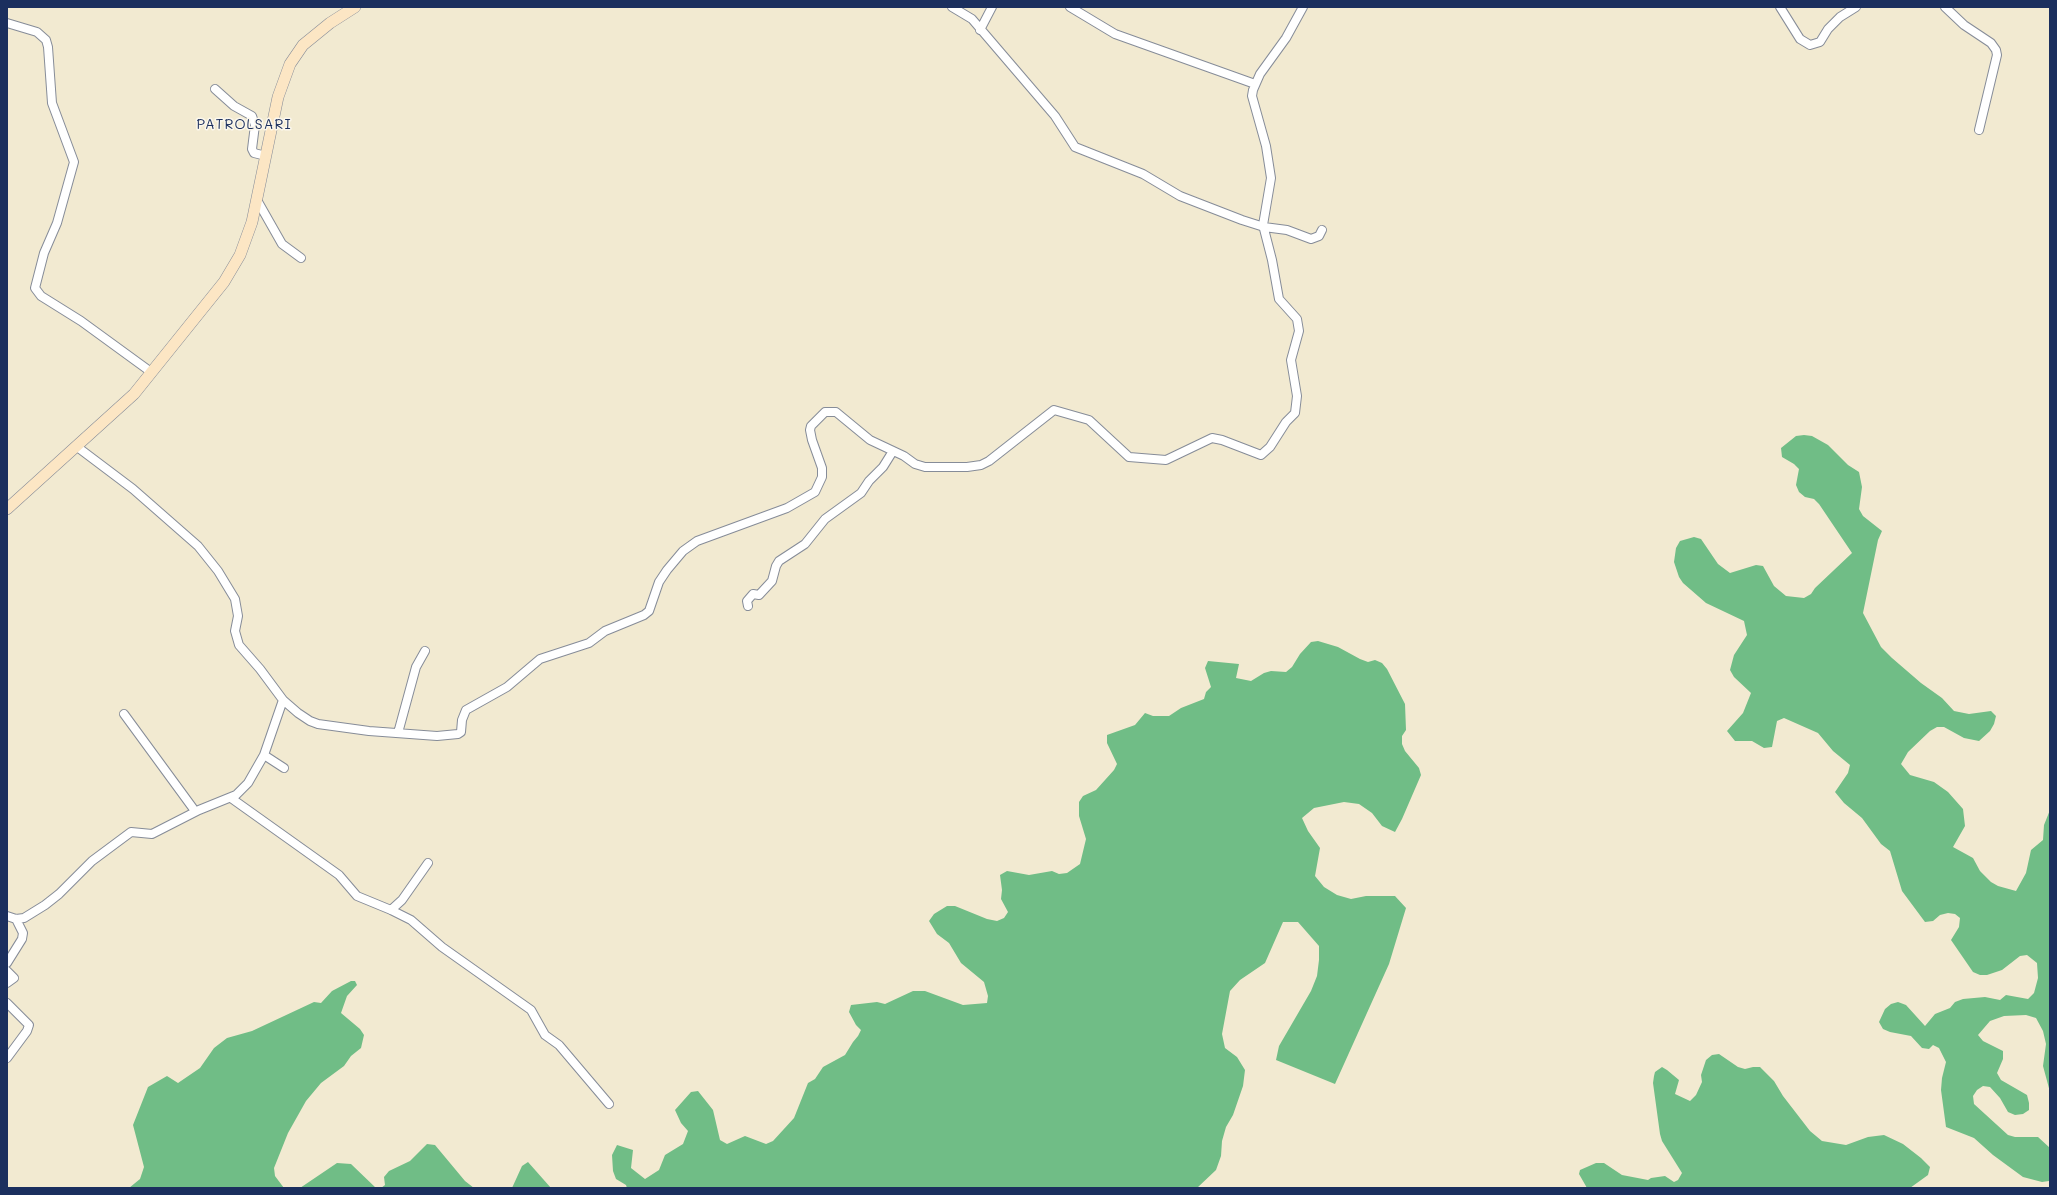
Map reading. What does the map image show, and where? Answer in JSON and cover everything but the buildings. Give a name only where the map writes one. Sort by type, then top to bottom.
[{"type":"street","points":[[7,509],[134,394],[224,282],[233,268],[247,239],[257,200],[278,97],[290,64],[303,45],[330,23],[355,7]]},
{"type":"street","points":[[952,7],[972,19],[1055,116],[1070,142],[1075,147],[1143,174],[1180,196],[1264,227],[1287,230],[1311,238],[1319,236],[1322,230]]},
{"type":"street","points":[[980,30],[992,7]]},
{"type":"street","points":[[76,446],[134,489],[200,548],[218,571],[235,599],[238,616],[235,631],[239,645],[260,669],[283,700],[310,721],[318,724],[437,736],[458,734],[461,732],[462,720],[466,710],[507,687],[540,659],[589,643],[605,631],[647,613],[660,582],[667,570],[683,551],[697,541],[787,508],[815,492],[822,477],[822,468],[810,430],[811,426],[826,412],[836,412],[870,440],[920,466],[974,467],[989,460],[1049,412],[1056,410],[1089,420],[1129,457],[1166,460],[1212,438],[1222,440],[1261,455],[1268,449],[1286,422],[1295,413],[1297,396],[1291,360],[1299,331],[1297,319],[1279,299],[1264,227],[1271,178],[1266,146],[1252,96],[1255,84],[1260,74],[1286,38],[1302,7]]},
{"type":"street","points":[[1780,7],[1800,39],[1810,45],[1820,42],[1828,29],[1840,17],[1856,7]]},
{"type":"street","points":[[1945,7],[1964,25],[1991,43],[1996,50],[1997,55],[1979,130]]},
{"type":"street","points":[[1074,8],[1115,34],[1255,84]]},
{"type":"street","points":[[7,23],[37,32],[46,40],[48,47],[52,103],[74,162],[57,223],[44,252],[35,288],[41,296],[81,321],[152,372]]},
{"type":"street","points":[[215,89],[234,106],[252,116],[255,124],[252,149],[254,153],[266,156]]},
{"type":"street","points":[[257,200],[282,244],[301,258]]},
{"type":"street","points":[[748,606],[747,601],[753,594],[759,596],[772,581],[776,566],[780,561],[805,544],[825,519],[861,493],[869,481],[883,468],[893,451]]},
{"type":"street","points":[[398,733],[416,667],[425,651]]},
{"type":"street","points":[[7,916],[16,919],[24,918],[55,898],[92,861],[131,832],[152,834],[195,812],[231,798],[248,783],[264,755],[283,700]]},
{"type":"street","points":[[124,714],[195,812]]},
{"type":"street","points":[[264,755],[284,768]]},
{"type":"street","points":[[231,798],[339,876],[357,896],[411,920],[442,947],[530,1010],[545,1035],[558,1045],[609,1104]]},
{"type":"street","points":[[391,910],[402,900],[428,863]]},
{"type":"street","points":[[7,963],[22,939],[23,933],[16,919]]},
{"type":"street","points":[[7,971],[14,978],[7,983]]},
{"type":"street","points":[[7,1003],[29,1025],[28,1031],[7,1058]]},
{"type":"green space","points":[[1796,436],[1812,436],[1828,445],[1848,465],[1859,472],[1862,487],[1859,509],[1863,516],[1882,531],[1878,540],[1863,613],[1881,647],[1921,683],[1942,698],[1954,711],[1969,714],[1991,711],[1996,716],[1990,731],[1979,741],[1964,738],[1944,727],[1937,727],[1930,731],[1908,752],[1901,764],[1910,775],[1934,782],[1948,792],[1963,809],[1965,826],[1953,847],[1973,858],[1980,871],[1991,882],[1998,886],[2016,891],[2026,873],[2031,850],[2043,840],[2044,825],[2050,810],[2050,1092],[2043,1066],[2046,1044],[2043,1031],[2036,1018],[2026,1015],[2004,1016],[1990,1021],[1978,1035],[1983,1041],[2003,1051],[2003,1059],[1997,1073],[2001,1080],[2027,1095],[2029,1110],[2023,1114],[2015,1115],[2008,1112],[2000,1098],[1990,1087],[1983,1086],[1977,1090],[1973,1096],[1974,1104],[2008,1135],[2015,1137],[2038,1137],[2050,1148],[2049,1181],[2042,1182],[2023,1177],[1993,1155],[1974,1138],[1946,1127],[1941,1090],[1946,1062],[1939,1048],[1933,1045],[1929,1049],[1922,1048],[1911,1036],[1890,1032],[1883,1029],[1879,1022],[1885,1009],[1891,1004],[1898,1002],[1906,1005],[1925,1026],[1935,1014],[1950,1008],[1955,1002],[1963,999],[1985,997],[2000,1000],[2006,995],[2028,999],[2034,993],[2038,978],[2037,963],[2027,955],[2020,956],[2002,970],[1987,975],[1980,975],[1973,972],[1951,940],[1959,927],[1960,918],[1955,914],[1948,913],[1940,915],[1933,921],[1925,922],[1902,891],[1890,851],[1881,844],[1862,818],[1844,803],[1835,792],[1848,773],[1850,765],[1833,751],[1818,733],[1784,718],[1777,721],[1772,747],[1764,748],[1752,741],[1735,741],[1727,731],[1743,713],[1751,693],[1734,677],[1730,670],[1734,655],[1747,635],[1744,621],[1706,603],[1683,583],[1679,577],[1674,562],[1676,548],[1680,541],[1694,537],[1701,539],[1718,564],[1730,573],[1756,565],[1763,566],[1774,586],[1786,596],[1804,598],[1811,594],[1815,588],[1852,553],[1819,504],[1814,499],[1805,497],[1799,492],[1796,485],[1799,469],[1794,464],[1782,457],[1781,448]]},
{"type":"green space","points":[[1318,641],[1338,647],[1368,662],[1375,660],[1382,663],[1387,669],[1405,704],[1406,730],[1402,736],[1402,744],[1405,751],[1419,768],[1421,775],[1395,832],[1382,826],[1372,813],[1359,804],[1344,802],[1314,808],[1302,818],[1308,831],[1320,848],[1315,876],[1324,887],[1337,895],[1351,899],[1366,896],[1395,896],[1406,908],[1389,964],[1335,1084],[1276,1060],[1279,1046],[1311,991],[1317,976],[1319,960],[1319,946],[1298,922],[1283,922],[1265,963],[1240,980],[1230,991],[1222,1034],[1225,1048],[1237,1057],[1245,1070],[1243,1086],[1233,1115],[1226,1127],[1222,1141],[1221,1156],[1216,1170],[1197,1188],[627,1188],[626,1185],[616,1179],[613,1171],[612,1155],[617,1145],[633,1150],[631,1168],[645,1179],[659,1170],[665,1155],[683,1144],[688,1131],[681,1123],[675,1110],[691,1092],[698,1091],[713,1110],[720,1140],[727,1144],[745,1136],[766,1144],[773,1141],[794,1118],[808,1083],[815,1079],[823,1067],[845,1055],[858,1036],[861,1030],[856,1025],[849,1012],[851,1005],[877,1002],[885,1004],[913,991],[925,991],[963,1005],[987,1003],[988,996],[984,982],[961,963],[949,943],[937,934],[929,921],[934,914],[947,906],[955,906],[987,919],[997,921],[1004,918],[1008,912],[1001,899],[1002,890],[1000,875],[1007,871],[1029,875],[1052,871],[1059,874],[1067,873],[1080,864],[1086,839],[1079,816],[1079,802],[1083,796],[1096,790],[1114,770],[1117,764],[1107,743],[1107,735],[1135,725],[1145,713],[1153,716],[1169,716],[1181,708],[1204,699],[1206,692],[1211,687],[1205,668],[1208,661],[1239,664],[1236,678],[1251,681],[1264,673],[1271,671],[1286,672],[1292,667],[1300,654],[1311,642]]},
{"type":"green space","points":[[351,981],[355,981],[357,985],[347,996],[341,1013],[360,1029],[364,1035],[361,1048],[351,1056],[344,1066],[321,1083],[306,1101],[288,1133],[274,1168],[275,1176],[284,1188],[129,1188],[140,1179],[144,1167],[133,1125],[148,1087],[167,1076],[178,1083],[200,1068],[214,1048],[227,1038],[252,1031],[314,1002],[321,1003],[332,991]]},
{"type":"green space","points":[[1719,1054],[1738,1067],[1745,1069],[1760,1067],[1774,1081],[1783,1096],[1810,1131],[1822,1141],[1846,1145],[1868,1137],[1884,1135],[1903,1144],[1921,1158],[1930,1167],[1928,1175],[1910,1188],[1587,1188],[1579,1174],[1580,1170],[1596,1163],[1604,1163],[1622,1175],[1648,1180],[1651,1178],[1665,1176],[1674,1182],[1678,1180],[1682,1173],[1662,1141],[1660,1134],[1653,1083],[1655,1072],[1662,1067],[1667,1070],[1679,1080],[1675,1094],[1690,1101],[1696,1095],[1702,1082],[1701,1075],[1706,1060],[1712,1055]]},
{"type":"green space","points":[[427,1144],[435,1145],[465,1181],[474,1188],[381,1188],[385,1185],[384,1177],[389,1171],[410,1161]]},
{"type":"green space","points":[[528,1162],[551,1188],[512,1188],[522,1166]]},
{"type":"green space","points":[[337,1163],[351,1164],[376,1188],[300,1188]]},
{"type":"district","name":"PATROLSARI","points":[[244,125]]}]
